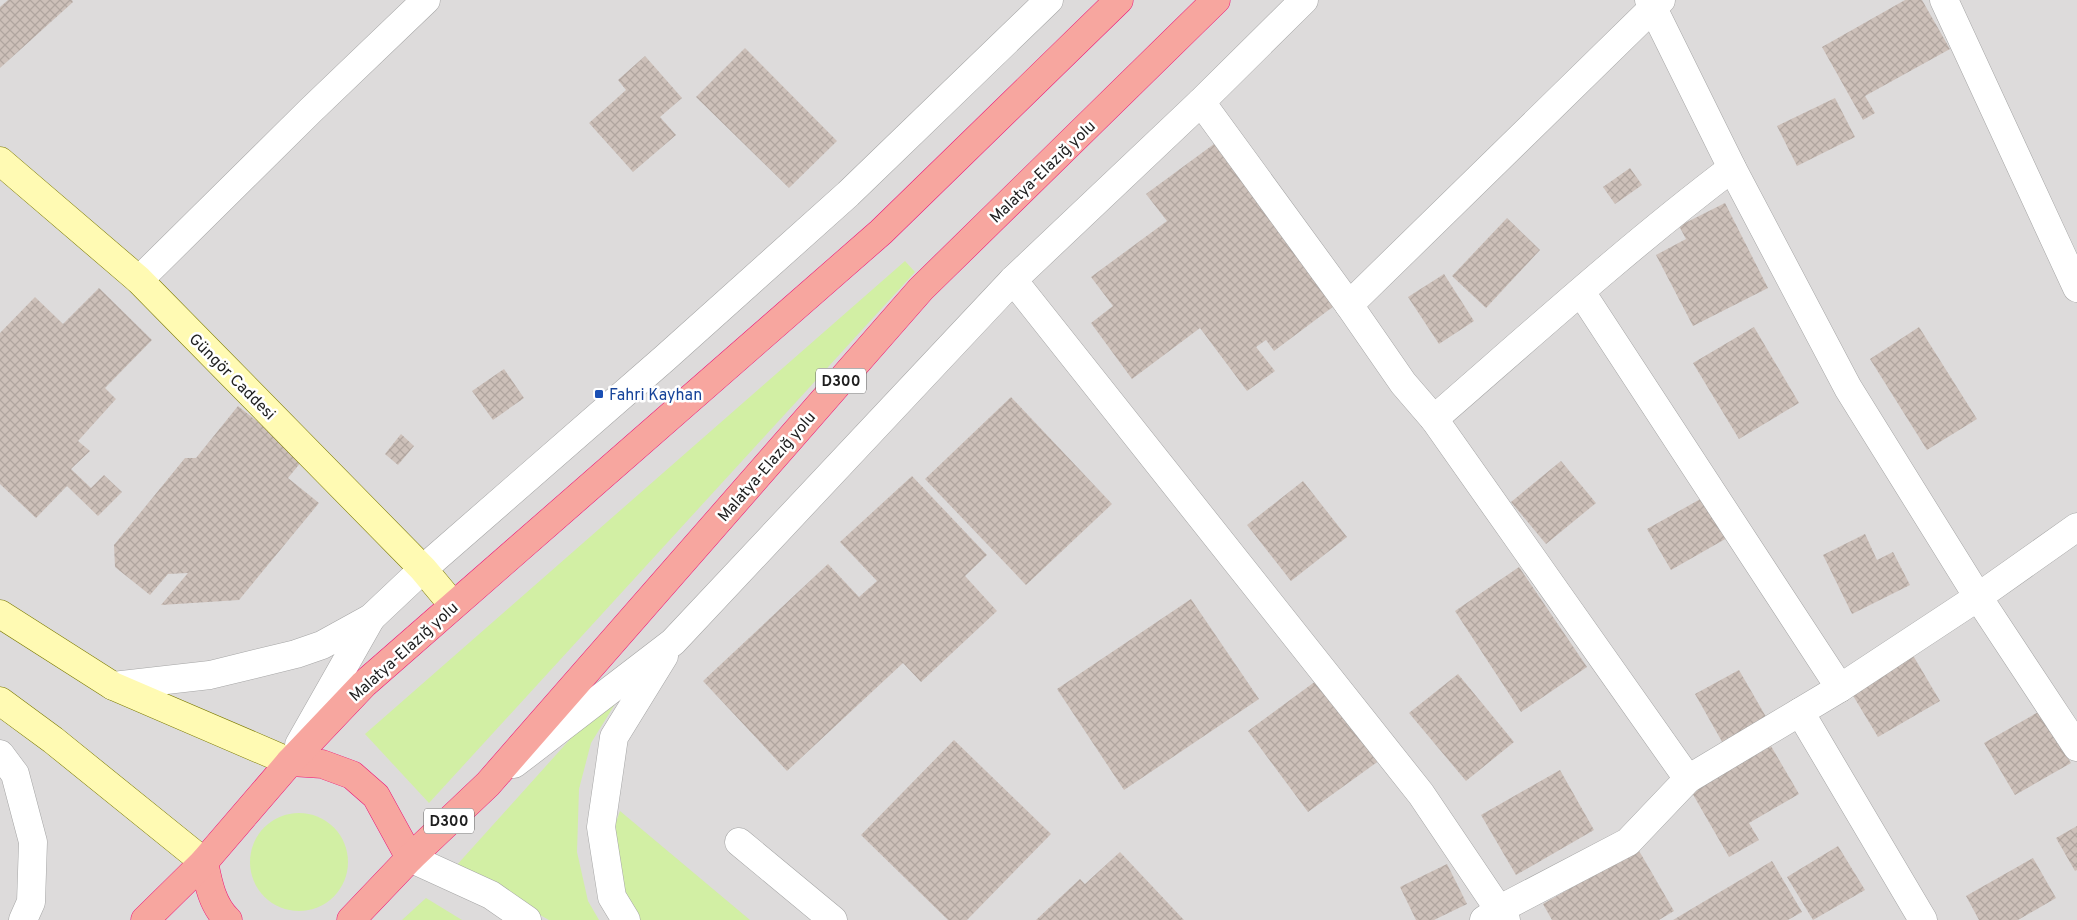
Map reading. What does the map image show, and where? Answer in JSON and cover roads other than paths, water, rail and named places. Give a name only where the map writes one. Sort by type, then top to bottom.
[{"type":"highway","name":"Malatya-Elazığ yolu","points":[[204,862],[290,762],[364,684],[881,232],[1119,0]]},
{"type":"highway","name":"Malatya-Elazığ yolu","points":[[351,920],[410,858],[488,784],[921,289],[1216,0]]},
{"type":"highway","points":[[290,762],[322,764],[352,775],[376,796],[410,858]]},
{"type":"highway","points":[[145,920],[204,862]]},
{"type":"highway","points":[[204,862],[210,890],[228,920]]},
{"type":"main road","name":"Güngör Caddesi","points":[[0,161],[139,280],[423,569],[453,605]]},
{"type":"main road","points":[[0,614],[113,686],[290,762]]},
{"type":"main road","points":[[0,701],[53,740],[204,862]]},
{"type":"street","points":[[139,280],[310,111],[426,0]]},
{"type":"street","points":[[113,686],[210,675],[296,654],[322,645],[371,618],[423,569],[665,358],[848,194],[1049,0]]},
{"type":"street","points":[[488,784],[673,642],[1013,280],[1201,102],[1304,0]]},
{"type":"street","points":[[1944,0],[2077,288]]},
{"type":"street","points":[[1349,305],[1654,3],[1732,168],[1848,388],[1978,597],[2077,747]]},
{"type":"street","points":[[1201,102],[1349,305],[1402,383],[1434,419],[1688,779]]},
{"type":"street","points":[[1434,419],[1581,292],[1695,196],[1732,168]]},
{"type":"street","points":[[1013,280],[1421,794],[1497,916],[1628,842],[1688,779],[1840,688],[1978,597],[2077,527]]},
{"type":"street","points":[[1581,292],[1840,688]]},
{"type":"street","points":[[290,762],[371,618]]},
{"type":"street","points":[[626,920],[612,897],[601,827],[614,737],[673,642]]},
{"type":"street","points":[[1800,712],[1913,917]]},
{"type":"street","points":[[0,754],[15,774],[34,842],[31,902],[23,920]]},
{"type":"street","points":[[739,842],[833,920]]},
{"type":"street","points":[[410,858],[491,895],[527,920]]},
{"type":"place","name":"Fahri Kayhan","points":[[599,394]]}]
